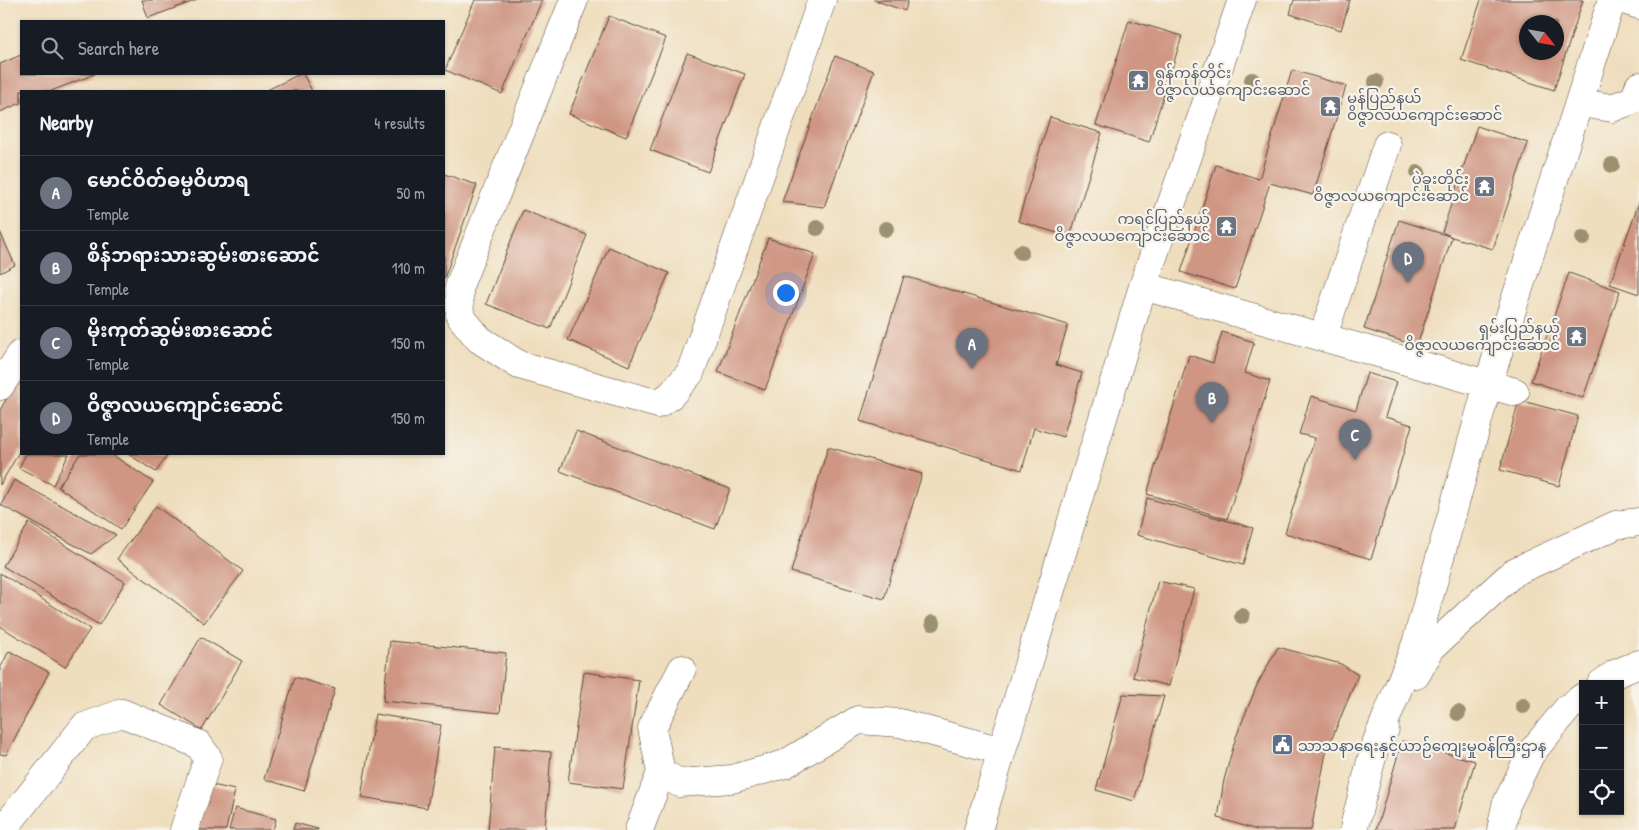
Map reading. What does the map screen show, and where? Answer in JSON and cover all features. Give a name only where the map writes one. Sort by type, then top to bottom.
[{"type":"street","points":[[574,0],[459,286],[460,316],[480,339],[519,365],[658,404],[671,395],[690,373],[822,0]]},
{"type":"street","points":[[978,830],[1143,286],[1242,0]]},
{"type":"street","points":[[1354,830],[1375,746],[1416,644],[1488,384],[1612,0]]},
{"type":"street","points":[[1623,0],[1639,5]]},
{"type":"street","points":[[1580,103],[1612,108],[1635,99],[1639,86]]},
{"type":"street","points":[[1323,336],[1387,145]]},
{"type":"street","points":[[1143,286],[1515,392]]},
{"type":"street","points":[[0,386],[20,356]]},
{"type":"street","points":[[1375,746],[1431,648],[1514,572],[1616,525],[1639,522]]},
{"type":"street","points":[[1607,680],[1615,674],[1639,664]]},
{"type":"street","points":[[639,830],[661,772],[652,728],[682,669]]},
{"type":"street","points":[[1502,830],[1506,805],[1531,753],[1568,708],[1579,700]]},
{"type":"street","points":[[0,825],[5,827],[84,727],[122,713],[198,744],[208,758],[184,830]]},
{"type":"street","points":[[661,772],[679,783],[732,779],[785,764],[858,720],[900,724],[1002,751]]},
{"type":"building","points":[[142,0],[197,0],[148,18]]},
{"type":"building","points":[[475,0],[542,0],[502,94],[445,70]]},
{"type":"building","points":[[874,0],[908,0],[905,11]]},
{"type":"building","points":[[1294,0],[1350,0],[1341,30],[1290,14]]},
{"type":"building","points":[[1481,0],[1583,0],[1564,59],[1564,15],[1519,15],[1519,60],[1564,60],[1554,90],[1461,60]]},
{"type":"building","points":[[609,16],[666,38],[626,137],[569,114]]},
{"type":"building","name":"ရန်ကုန်တိုင်း ဝိဇ္ဇာလယကျောင်းဆောင်","points":[[1129,20],[1182,36],[1149,142],[1096,125]]},
{"type":"building","points":[[687,53],[745,74],[708,172],[650,150]]},
{"type":"building","points":[[20,55],[20,75],[92,75],[54,90],[20,90],[20,103],[0,112],[0,64]]},
{"type":"building","points":[[835,56],[874,71],[824,207],[782,202]]},
{"type":"building","points":[[1292,70],[1346,86],[1313,195],[1270,183],[1235,289],[1181,272],[1216,165],[1259,179]]},
{"type":"building","points":[[298,75],[304,75],[311,90],[267,90]]},
{"type":"building","points":[[1050,117],[1102,133],[1070,237],[1018,221]]},
{"type":"building","name":"ပဲခူးတိုင်း ဝိဇ္ဇာလယကျောင်းဆောင်","points":[[1477,126],[1528,143],[1493,249],[1452,237],[1442,232]]},
{"type":"building","points":[[445,174],[477,185],[445,276]]},
{"type":"building","points":[[1639,202],[1639,294],[1610,284]]},
{"type":"building","points":[[523,210],[587,235],[550,329],[486,304]]},
{"type":"building","points":[[1399,220],[1452,237],[1417,346],[1364,329]]},
{"type":"building","points":[[0,232],[15,265],[0,273]]},
{"type":"building","points":[[768,238],[815,254],[765,390],[718,372]]},
{"type":"building","points":[[609,247],[669,273],[629,366],[568,340]]},
{"type":"building","name":"ရှမ်းပြည်နယ် ဝိဇ္ဇာလယကျောင်းဆောင်","points":[[1569,273],[1620,291],[1583,398],[1531,381]]},
{"type":"building","points":[[904,276],[1068,325],[1056,365],[1082,373],[1063,437],[1034,428],[1022,470],[860,421]]},
{"type":"building","points":[[1222,332],[1254,342],[1245,373],[1270,381],[1227,519],[1147,494],[1189,355],[1213,363]]},
{"type":"building","points":[[1367,373],[1396,382],[1385,417],[1412,425],[1371,559],[1285,533],[1315,438],[1299,434],[1311,396],[1356,410]]},
{"type":"building","points":[[20,376],[20,451],[0,485],[0,410]]},
{"type":"building","points":[[1519,400],[1578,416],[1559,486],[1500,470]]},
{"type":"building","points":[[576,431],[730,489],[715,529],[560,471]]},
{"type":"building","points":[[828,447],[922,474],[884,599],[791,572]]},
{"type":"building","points":[[26,455],[68,455],[53,485],[19,468]]},
{"type":"building","points":[[79,455],[112,455],[153,482],[121,529],[58,487]]},
{"type":"building","points":[[130,455],[167,455],[156,472]]},
{"type":"building","points":[[14,480],[116,535],[91,554],[1,505]]},
{"type":"building","points":[[1147,498],[1253,528],[1243,565],[1137,535]]},
{"type":"building","points":[[156,506],[243,571],[204,623],[117,559]]},
{"type":"building","points":[[29,523],[125,582],[99,625],[3,566]]},
{"type":"building","points":[[0,573],[90,629],[65,667],[0,626]]},
{"type":"building","points":[[1158,581],[1194,589],[1169,686],[1133,677]]},
{"type":"building","points":[[201,637],[242,661],[202,730],[161,705]]},
{"type":"building","points":[[390,641],[506,653],[500,713],[383,701]]},
{"type":"building","name":"သာသနာရေးနှင့်ယာဉ်ကျေးမှုဝန်ကြီးဌာန","points":[[1278,647],[1341,664],[1358,675],[1326,753],[1311,830],[1257,830],[1218,818],[1224,780],[1236,737],[1257,685]]},
{"type":"building","points":[[9,651],[49,672],[6,755],[0,754],[0,669]]},
{"type":"building","points":[[584,672],[639,680],[623,789],[568,782]]},
{"type":"building","points":[[295,677],[335,689],[304,791],[264,779]]},
{"type":"building","points":[[1123,694],[1164,696],[1134,801],[1096,790]]},
{"type":"building","points":[[375,714],[441,725],[427,808],[361,797]]},
{"type":"building","points":[[1402,741],[1475,761],[1455,830],[1376,830]]},
{"type":"building","points":[[495,747],[551,752],[545,830],[488,830]]},
{"type":"building","points":[[203,783],[235,790],[226,830],[192,830]]},
{"type":"building","points":[[235,808],[276,819],[273,830],[229,830]]},
{"type":"building","points":[[295,823],[318,829],[318,830],[293,830]]},
{"type":"place","name":"ရန်ကုန်တိုင်း ဝိဇ္ဇာလယကျောင်းဆောင်","points":[[1139,81]]},
{"type":"place","name":"မွန်ပြည်နယ် ဝိဇ္ဇာလယကျောင်းဆောင်","points":[[1331,106]]},
{"type":"place","name":"ပဲခူးတိုင်း ဝိဇ္ဇာလယကျောင်းဆောင်","points":[[1485,187]]},
{"type":"place","name":"ကရင်ပြည်နယ် ဝိဇ္ဇာလယကျောင်းဆောင်","points":[[1226,227]]},
{"type":"place","name":"ဝိဇ္ဇာလယကျောင်းဆောင်","points":[[1408,283]]},
{"type":"place","name":"ရှမ်းပြည်နယ် ဝိဇ္ဇာလယကျောင်းဆောင်","points":[[1576,336]]},
{"type":"place","name":"မောင်ဝိတ်ဓမ္မဝိဟာရ","points":[[972,369]]},
{"type":"place","name":"စိန်ဘရားသားဆွမ်းစားဆောင်","points":[[1212,423]]},
{"type":"place","name":"မိုးကုတ်ဆွမ်းစားဆောင်","points":[[1355,460]]},
{"type":"place","name":"သာသနာရေးနှင့်ယာဉ်ကျေးမှုဝန်ကြီးဌာန","points":[[1282,745]]}]
